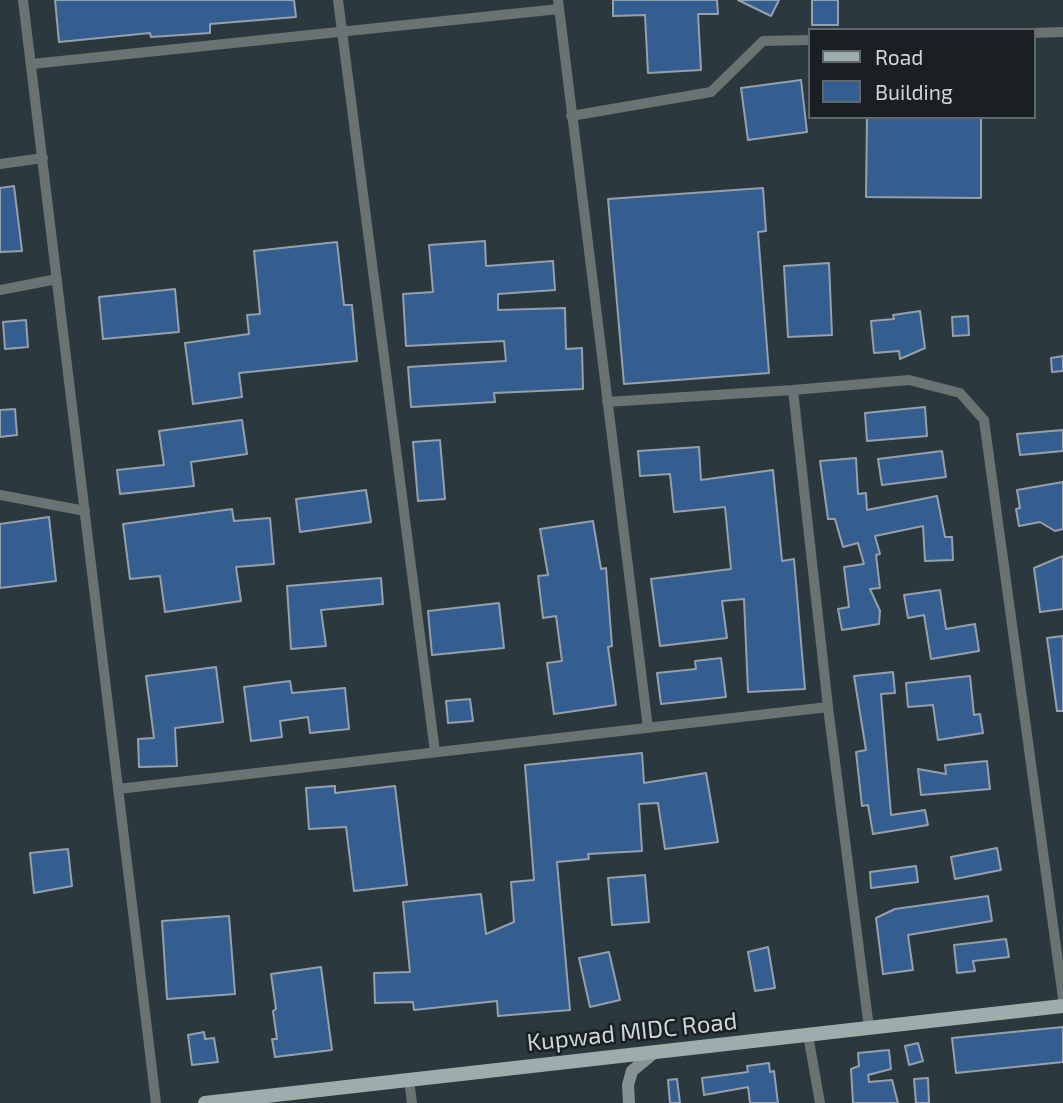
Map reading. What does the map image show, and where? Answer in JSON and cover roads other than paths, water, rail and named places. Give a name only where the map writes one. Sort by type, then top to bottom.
[{"type":"main road","name":"Kupwad MIDC Road","points":[[205,1103],[1063,1006]]},
{"type":"main road","points":[[629,1103],[628,1084],[632,1072],[640,1062],[655,1052]]},
{"type":"street","points":[[23,0],[156,1103]]},
{"type":"street","points":[[338,0],[435,752]]},
{"type":"street","points":[[32,64],[342,34],[559,5],[648,728]]},
{"type":"street","points":[[1035,33],[1063,32]]},
{"type":"street","points":[[571,116],[711,92],[763,41],[808,40]]},
{"type":"street","points":[[0,164],[43,158]]},
{"type":"street","points":[[0,290],[57,279]]},
{"type":"street","points":[[607,402],[909,380],[960,393],[984,420],[1063,998]]},
{"type":"street","points":[[793,390],[828,707],[869,1028]]},
{"type":"street","points":[[0,495],[85,512]]},
{"type":"street","points":[[118,789],[828,707]]},
{"type":"street","points":[[808,1035],[820,1103]]},
{"type":"street","points":[[409,1080],[412,1103]]}]
